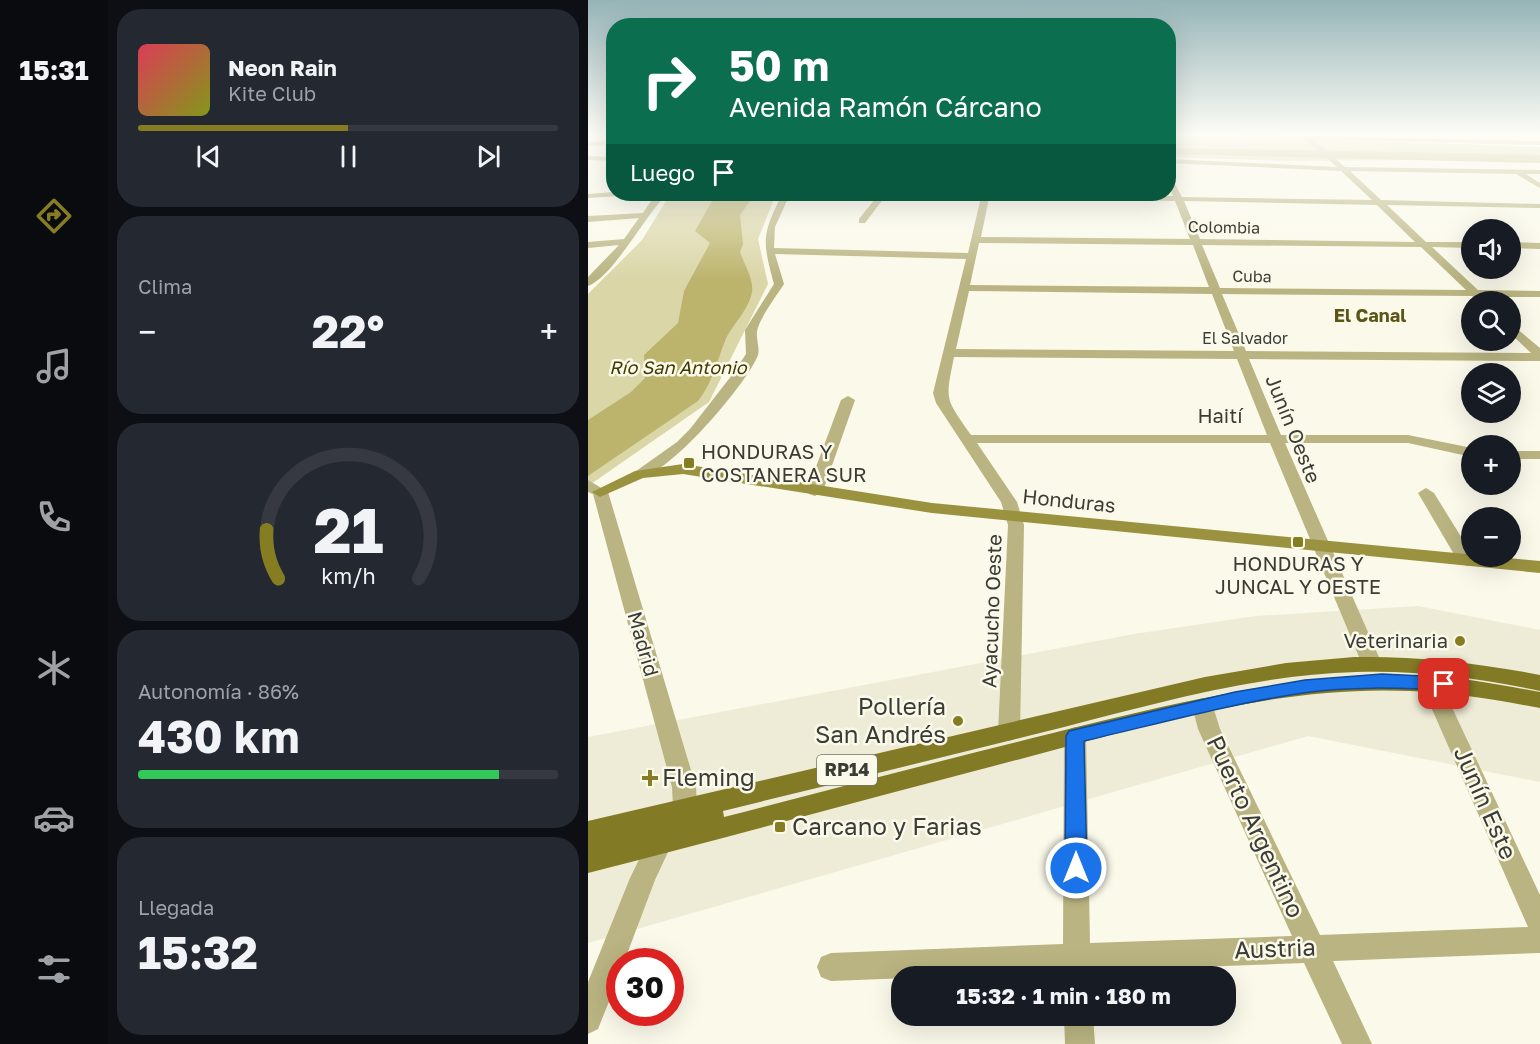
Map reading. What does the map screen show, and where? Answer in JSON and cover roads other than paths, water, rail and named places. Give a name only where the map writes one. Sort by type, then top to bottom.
[{"type":"main road","name":"Honduras","points":[[594,489],[640,474],[683,469],[932,508],[1461,560]]},
{"type":"main road","name":"Honduras","points":[[1521,565],[1540,567]]},
{"type":"main road","name":"RP14","points":[[588,832],[1230,680],[1298,669],[1372,664],[1449,668],[1540,683]]},
{"type":"main road","name":"RP14","points":[[588,862],[1075,736],[1203,706],[1334,683],[1430,682],[1491,690],[1540,700]]},
{"type":"main road","points":[[657,844],[686,822],[754,803],[790,784]]},
{"type":"main road","points":[[588,849],[655,831],[685,810]]},
{"type":"street","points":[[1356,182],[1473,291]]},
{"type":"street","points":[[588,187],[606,190]]},
{"type":"street","name":"Junín Oeste","points":[[1176,192],[1321,548],[1372,664]]},
{"type":"street","points":[[588,196],[606,195]]},
{"type":"street","points":[[1176,199],[1540,206]]},
{"type":"street","points":[[588,283],[592,275],[627,242],[655,201]]},
{"type":"street","points":[[640,474],[682,445],[695,432],[752,354],[751,330],[779,284],[769,251],[771,227],[783,201]]},
{"type":"street","points":[[862,220],[877,201]]},
{"type":"street","name":"Ayacucho Oeste","points":[[984,201],[940,393],[942,403],[1009,502],[1016,525],[1009,732]]},
{"type":"street","points":[[588,219],[645,215]]},
{"type":"street","name":"Colombia","points":[[975,240],[1461,245]]},
{"type":"street","points":[[588,245],[627,242]]},
{"type":"street","points":[[1521,245],[1540,246]]},
{"type":"street","points":[[769,251],[972,256]]},
{"type":"street","name":"Cuba","points":[[964,288],[1216,291],[1461,297]]},
{"type":"street","name":"Cuba","points":[[1521,295],[1540,294]]},
{"type":"street","points":[[1521,338],[1540,356]]},
{"type":"street","name":"El Salvador","points":[[950,353],[1540,356]]},
{"type":"street","points":[[815,491],[848,400]]},
{"type":"street","name":"Haití","points":[[967,439],[1275,437],[1408,439],[1461,451]]},
{"type":"street","points":[[1521,455],[1540,455]]},
{"type":"street","name":"Madrid","points":[[594,489],[684,788],[685,810]]},
{"type":"street","points":[[1426,493],[1461,551]]},
{"type":"street","name":"Junín Este","points":[[1430,682],[1540,924]]},
{"type":"street","name":"Puerto Argentino","points":[[1203,706],[1209,729],[1357,1044]]},
{"type":"street","points":[[1075,736],[1077,966]]},
{"type":"street","points":[[588,1019],[657,844],[685,810]]},
{"type":"street","name":"Austria","points":[[1089,966],[1312,947],[1540,940]]},
{"type":"street","name":"Austria","points":[[831,967],[891,967]]},
{"type":"street","points":[[1079,1026],[1080,1044]]},
{"type":"water","name":"Río San Antonio","points":[[712,201],[750,201],[740,215],[743,244],[740,252],[752,287],[747,306],[728,335],[711,380],[698,401],[588,476],[588,420],[631,392],[645,378],[644,355],[678,323],[684,291],[710,243],[695,231]]},
{"type":"place","name":"HONDURAS Y COSTANERA SUR","points":[[689,463]]},
{"type":"place","name":"HONDURAS Y JUNCAL Y OESTE","points":[[1298,542]]},
{"type":"place","name":"Veterinaria","points":[[1460,641]]},
{"type":"place","name":"Pollería San Andrés","points":[[958,721]]},
{"type":"place","name":"Fleming","points":[[650,778]]},
{"type":"place","name":"Carcano y Farias","points":[[780,827]]},
{"type":"district","name":"El Canal","points":[[1370,316]]}]
